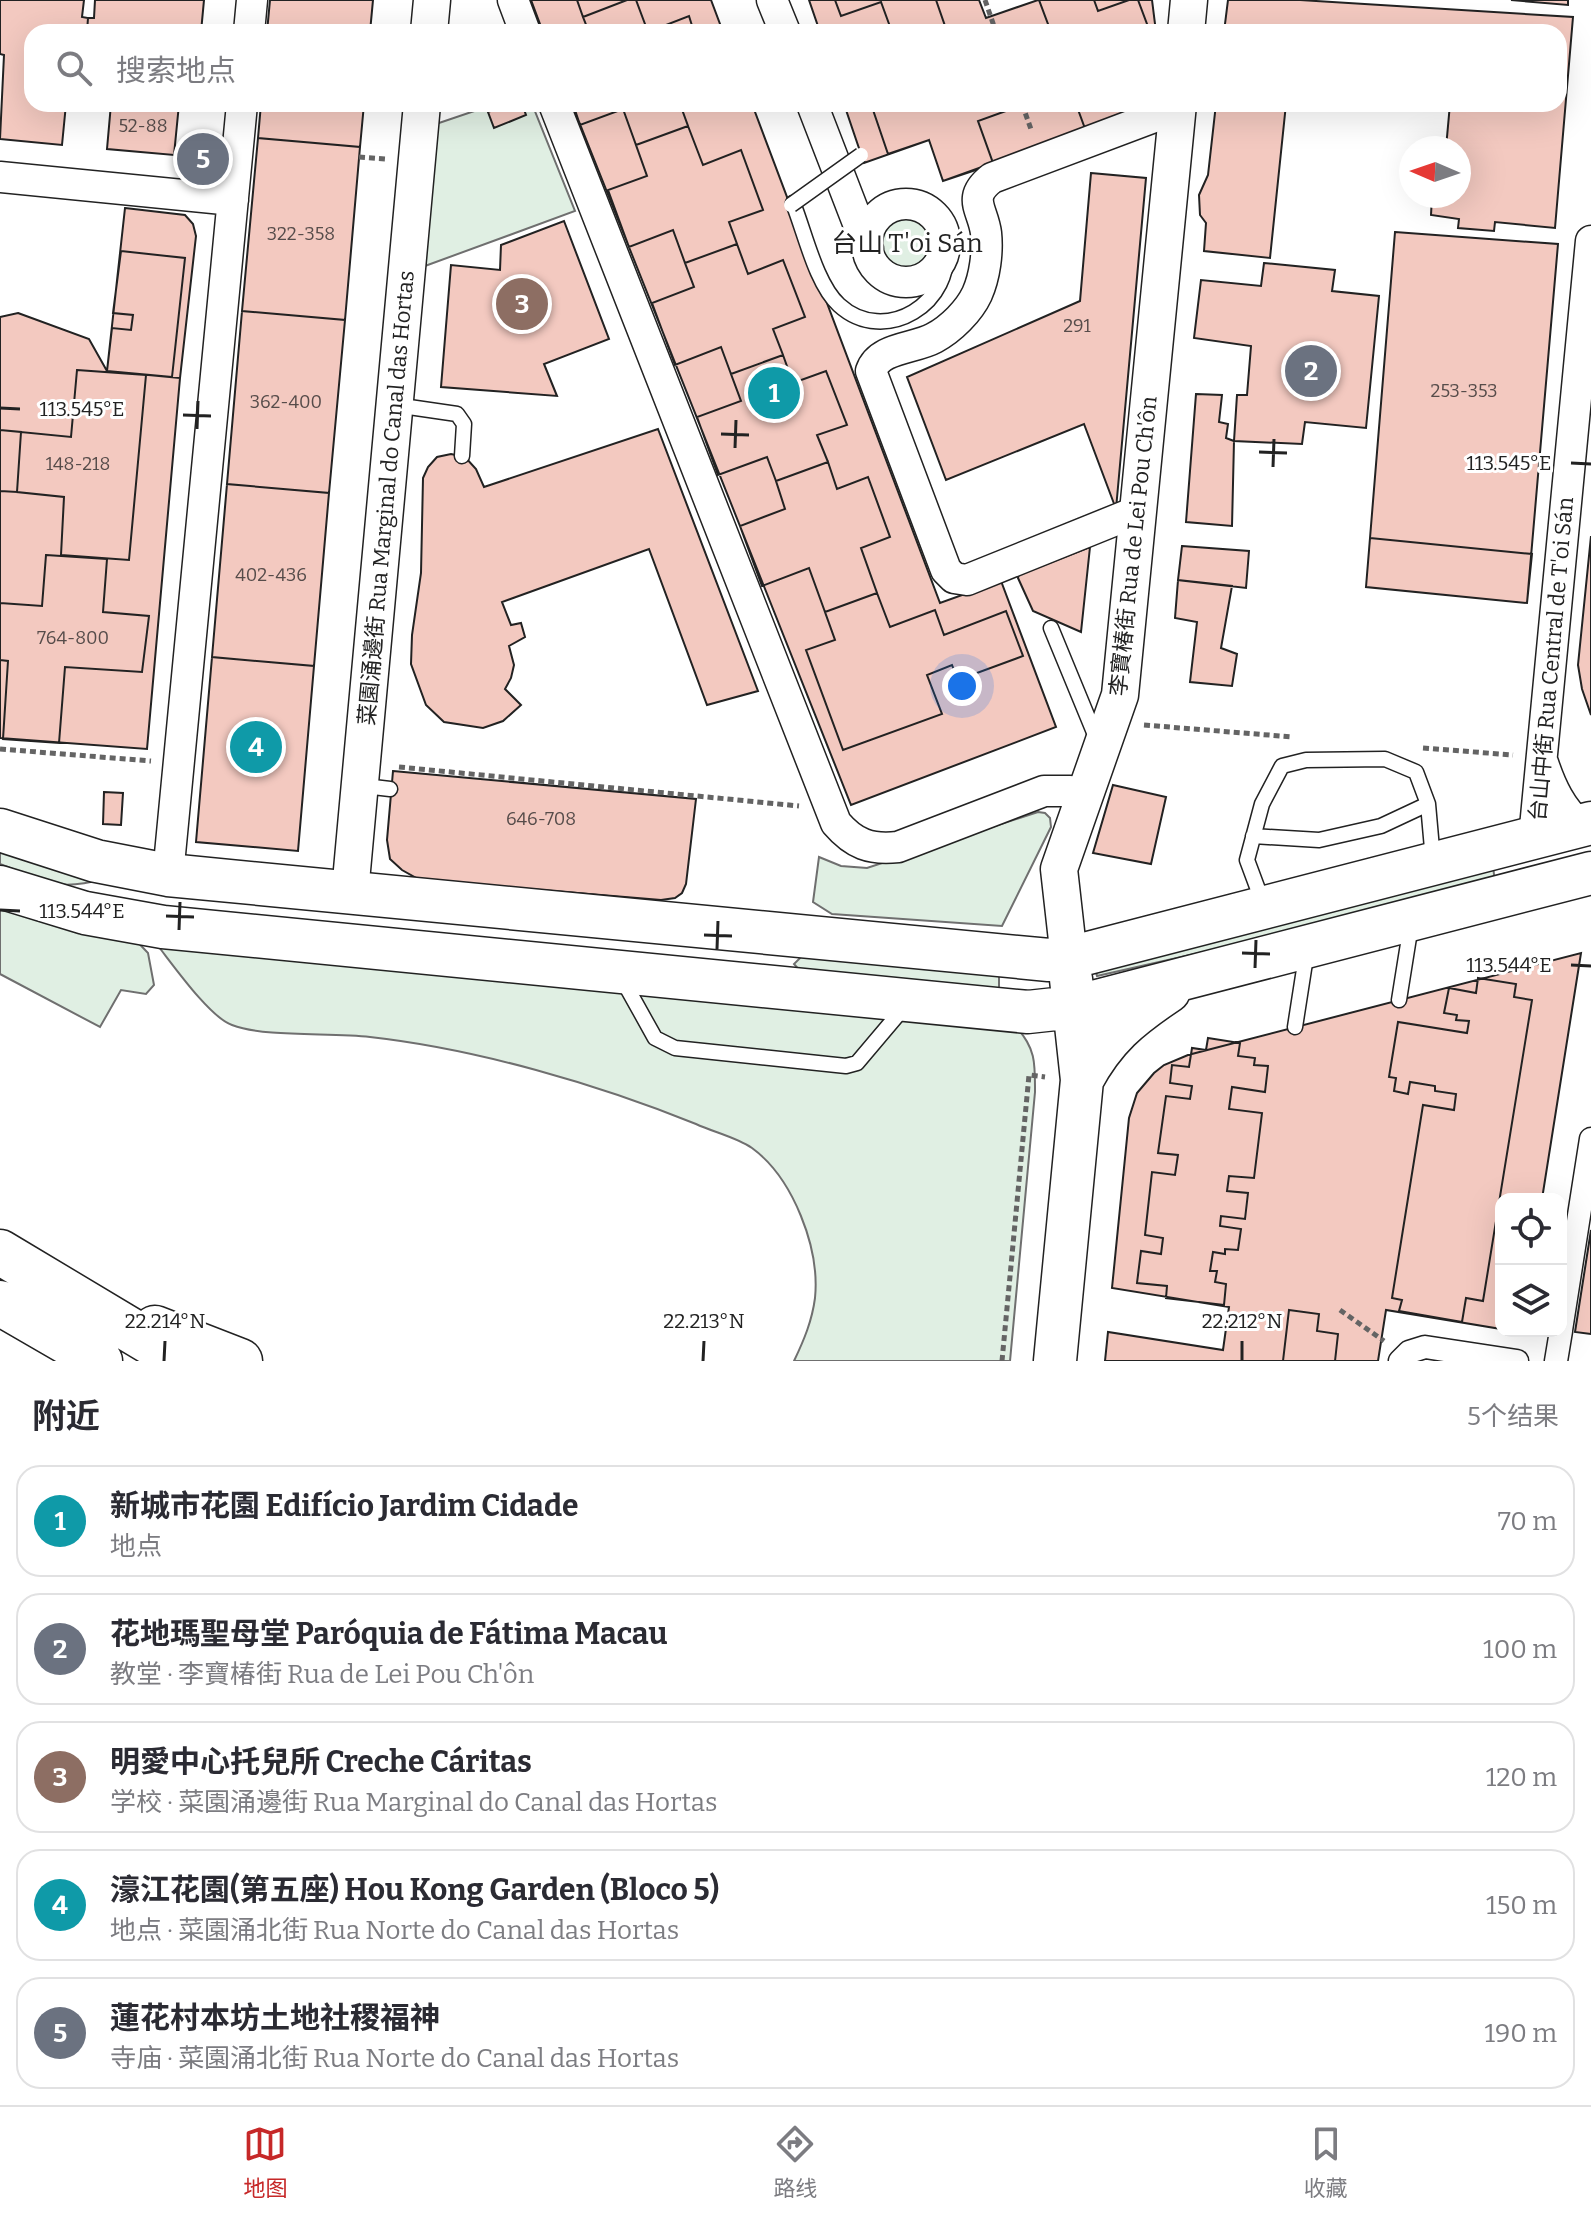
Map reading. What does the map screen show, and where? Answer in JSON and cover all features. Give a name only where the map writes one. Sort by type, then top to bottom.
[{"type":"main road","points":[[0,830],[96,861],[168,875],[1049,960],[1069,958],[1534,838],[1588,828]]},
{"type":"main road","points":[[1429,915],[1447,894],[1443,877],[1433,864]]},
{"type":"main road","points":[[0,887],[58,906],[163,927],[1028,1012],[1074,1007],[1591,873]]},
{"type":"main road","points":[[58,906],[111,896],[168,875]]},
{"type":"main road","points":[[350,892],[360,917],[386,927],[541,941],[582,950],[619,972]]},
{"type":"main road","points":[[763,986],[769,933]]},
{"type":"main road","name":"李寶椿街 Rua de Lei Pou Ch'ôn","points":[[1055,1361],[1082,1080],[1069,958]]},
{"type":"main road","points":[[1082,1080],[1094,1057],[1111,1036],[1131,1017],[1191,976]]},
{"type":"main road","points":[[0,1252],[182,1361]]},
{"type":"main road","points":[[74,1297],[240,1361]]},
{"type":"main road","points":[[0,1303],[69,1348],[100,1361]]},
{"type":"street","points":[[250,24],[252,0]]},
{"type":"street","points":[[430,24],[432,0]]},
{"type":"street","points":[[513,0],[520,24]]},
{"type":"street","points":[[772,0],[782,24]]},
{"type":"street","points":[[1187,24],[1189,0]]},
{"type":"street","points":[[168,875],[241,112]]},
{"type":"street","name":"菜園涌邊街 Rua Marginal do Canal das Hortas","points":[[350,892],[370,783],[424,112]]},
{"type":"street","points":[[557,112],[836,823],[847,836],[863,845],[880,849],[898,847],[1044,791],[1070,791],[1084,797]]},
{"type":"street","points":[[815,112],[873,262],[880,272],[902,282],[915,281],[935,269],[945,244],[943,231],[937,219],[927,210],[902,204],[878,216],[871,227],[869,251]]},
{"type":"street","points":[[1138,511],[967,580],[954,578],[946,570],[871,371],[881,356],[934,338],[959,319],[977,295],[986,265],[986,231],[977,201],[980,191],[992,178],[1162,112]]},
{"type":"street","name":"李寶椿街 Rua de Lei Pou Ch'ôn","points":[[1069,958],[1059,869],[1120,695],[1177,112]]},
{"type":"street","points":[[0,177],[233,200]]},
{"type":"street","points":[[945,244],[981,220]]},
{"type":"street","name":"台山中街 Rua Central de T'oi Sán","points":[[1534,838],[1591,241]]},
{"type":"street","points":[[1542,757],[1552,790],[1571,818],[1588,828]]},
{"type":"street","points":[[1567,1293],[1591,1139]]},
{"type":"street","points":[[1556,1361],[1560,1337]]},
{"type":"street","points":[[1402,1358],[1414,1350],[1430,1347],[1517,1361]]},
{"type":"lane","points":[[861,155],[792,204],[827,290],[840,306],[858,317],[879,322],[900,320],[919,310],[934,296],[944,277],[945,244]]},
{"type":"lane","points":[[399,407],[457,414],[464,424],[462,456]]},
{"type":"lane","points":[[1051,628],[1101,750]]},
{"type":"lane","points":[[1264,908],[1247,860],[1262,804],[1282,766],[1306,760],[1385,759],[1416,772],[1428,804],[1433,864]]},
{"type":"lane","points":[[1253,836],[1319,840],[1381,826],[1428,804]]},
{"type":"lane","points":[[1399,1000],[1429,915]]},
{"type":"lane","points":[[1295,1027],[1308,946]]},
{"type":"lane","points":[[619,972],[655,1038],[675,1048],[846,1066],[857,1063],[912,999]]},
{"type":"path","points":[[985,0],[993,24]]},
{"type":"path","points":[[0,749],[179,763]]},
{"type":"path","points":[[370,783],[830,809]]},
{"type":"path","points":[[1002,1361],[1029,1075],[1082,1080]]},
{"type":"path","points":[[1340,1310],[1402,1358]]},
{"type":"green space","points":[[471,112],[535,112],[575,211],[425,266],[433,125]]},
{"type":"green space","points":[[900,209],[914,209],[926,214],[936,224],[941,243],[936,262],[926,272],[914,277],[900,277],[888,272],[878,262],[873,250],[873,236],[878,224],[888,214]]},
{"type":"green space","points":[[1038,812],[1050,818],[1051,827],[1002,926],[832,914],[813,902],[819,857],[841,866],[867,868]]},
{"type":"green space","points":[[0,846],[104,879],[73,885],[39,880],[0,864]]},
{"type":"green space","points":[[1493,864],[1495,886],[1097,976],[1091,955]]},
{"type":"green space","points":[[0,901],[129,933],[148,953],[154,985],[146,994],[121,990],[100,1027],[0,974]]},
{"type":"green space","points":[[155,942],[1017,1028],[1033,1057],[1035,1092],[1010,1361],[794,1361],[814,1306],[813,1258],[808,1236],[791,1195],[767,1161],[752,1148],[618,1095],[494,1059],[370,1037],[263,1032],[232,1025],[202,1000]]},
{"type":"green space","points":[[804,954],[999,973],[999,992],[801,972],[794,964]]},
{"type":"building","points":[[0,0],[84,0],[82,17],[88,18],[88,24],[24,24],[24,112],[65,112],[62,145],[0,139],[4,55],[0,54]]},
{"type":"building","points":[[95,0],[204,0],[202,24],[88,24],[88,18],[94,18]]},
{"type":"building","points":[[270,0],[373,0],[371,24],[268,24]]},
{"type":"building","points":[[531,0],[711,0],[720,24],[540,24]]},
{"type":"building","points":[[577,0],[627,0],[583,17]]},
{"type":"building","points":[[627,0],[636,0],[645,24],[586,24],[583,17]]},
{"type":"building","points":[[809,0],[979,0],[986,18],[1038,0],[1152,0],[1155,24],[817,24]]},
{"type":"building","points":[[835,0],[936,0],[944,24],[889,24],[881,2],[841,16]]},
{"type":"building","points":[[1039,0],[1094,0],[1098,11],[1138,0],[1147,24],[1048,24]]},
{"type":"building","points":[[1228,0],[1300,0],[1573,17],[1567,87],[1567,24],[1225,24]]},
{"type":"building","points":[[1511,0],[1568,0],[1568,5]]},
{"type":"building","points":[[689,16],[692,24],[668,24]]},
{"type":"building","points":[[110,112],[178,112],[174,155],[107,149]]},
{"type":"building","points":[[260,112],[363,112],[360,147],[258,138]]},
{"type":"building","points":[[488,112],[525,112],[526,115],[494,128]]},
{"type":"building","points":[[575,112],[755,112],[940,603],[1001,581],[1056,727],[851,805]]},
{"type":"building","points":[[576,112],[615,112],[580,125]]},
{"type":"building","points":[[624,112],[683,112],[688,126],[636,145]]},
{"type":"building","points":[[847,112],[1143,114],[943,181],[929,140],[864,163]]},
{"type":"building","points":[[874,112],[1003,112],[978,121],[993,163],[943,181],[929,140],[888,154]]},
{"type":"building","points":[[1079,112],[1142,112],[1143,114],[1087,134]]},
{"type":"building","points":[[1215,112],[1285,112],[1270,258],[1204,251],[1206,223],[1200,215],[1199,195],[1208,175]]},
{"type":"building","points":[[1449,112],[1565,112],[1555,228],[1495,222],[1494,231],[1458,228],[1459,219],[1431,215],[1431,208],[1471,208],[1471,136],[1447,136]]},
{"type":"building","points":[[688,126],[703,165],[741,150],[763,210],[729,222],[737,244],[685,263],[673,230],[629,247],[608,190],[647,176],[636,145]]},
{"type":"building","points":[[258,138],[360,147],[345,320],[242,311]]},
{"type":"building","points":[[1091,173],[1146,178],[1116,509],[1084,424],[946,480],[907,377],[1080,301]]},
{"type":"building","points":[[125,208],[185,215],[193,224],[196,236],[180,378],[107,371]]},
{"type":"building","points":[[564,221],[609,339],[544,364],[557,396],[441,387],[451,265],[500,270],[501,245]]},
{"type":"building","points":[[1395,232],[1558,244],[1527,603],[1366,587]]},
{"type":"building","points":[[737,244],[748,274],[783,260],[805,317],[773,329],[783,355],[731,374],[721,347],[675,365],[652,303],[694,287],[685,263]]},
{"type":"building","points":[[121,251],[185,258],[172,377],[107,371],[112,328],[131,330],[133,315],[113,313]]},
{"type":"building","points":[[1264,263],[1335,270],[1332,291],[1379,296],[1366,428],[1305,422],[1302,444],[1234,441],[1237,395],[1247,395],[1251,346],[1194,338],[1201,280],[1261,286]]},
{"type":"building","points":[[242,311],[345,320],[329,493],[227,484]]},
{"type":"building","points":[[18,313],[89,339],[107,371],[180,378],[147,749],[0,738],[0,317]]},
{"type":"building","points":[[783,355],[793,383],[826,371],[847,425],[817,435],[828,462],[776,481],[767,457],[718,475],[697,417],[741,401],[731,374]]},
{"type":"building","points":[[77,370],[146,375],[129,560],[61,555],[64,497],[17,492],[21,432],[71,437]]},
{"type":"building","points":[[1196,394],[1222,395],[1219,422],[1228,424],[1226,438],[1234,441],[1232,526],[1186,522]]},
{"type":"building","points":[[658,429],[758,691],[707,705],[649,549],[502,602],[511,625],[521,623],[525,637],[509,646],[514,665],[505,689],[521,705],[503,721],[483,728],[444,722],[426,705],[411,664],[421,573],[423,478],[428,467],[437,457],[451,454],[465,457],[476,469],[484,487]]},
{"type":"building","points":[[0,430],[21,432],[17,492],[0,491]]},
{"type":"building","points":[[828,462],[837,489],[868,477],[890,537],[861,548],[877,593],[825,612],[809,568],[762,586],[740,526],[785,509],[776,481]]},
{"type":"building","points":[[227,484],[329,493],[314,666],[212,657]]},
{"type":"building","points":[[1591,536],[1591,715],[1578,665]]},
{"type":"building","points":[[1370,538],[1532,554],[1527,603],[1366,587]]},
{"type":"building","points":[[1182,546],[1249,551],[1246,588],[1178,580]]},
{"type":"building","points":[[1090,547],[1081,632],[1033,611],[1018,578],[1019,572]]},
{"type":"building","points":[[46,555],[107,559],[103,612],[149,616],[142,672],[65,667],[59,743],[3,739],[8,661],[0,660],[0,603],[42,606]]},
{"type":"building","points":[[1178,580],[1232,586],[1221,648],[1237,654],[1232,686],[1190,682],[1197,622],[1175,618]]},
{"type":"building","points":[[877,593],[890,627],[935,610],[944,635],[1006,611],[1023,656],[958,680],[952,665],[927,675],[942,714],[843,750],[806,650],[835,640],[825,612]]},
{"type":"building","points":[[212,657],[314,666],[298,851],[196,842]]},
{"type":"building","points":[[393,771],[696,799],[686,884],[682,893],[675,898],[661,900],[420,880],[390,859],[387,840]]},
{"type":"building","points":[[1113,785],[1166,797],[1151,864],[1093,853]]},
{"type":"building","points":[[104,792],[123,793],[121,825],[103,824]]},
{"type":"building","points":[[1581,953],[1543,1193],[1495,1193],[1495,1328],[1386,1310],[1378,1361],[1105,1361],[1108,1332],[1223,1350],[1229,1307],[1112,1288],[1129,1118],[1137,1093],[1164,1065],[1188,1055]]},
{"type":"building","points":[[1478,978],[1516,984],[1514,997],[1532,1000],[1501,1193],[1495,1193],[1495,1227],[1483,1301],[1466,1298],[1462,1322],[1399,1311],[1402,1300],[1392,1298],[1423,1105],[1454,1110],[1456,1094],[1435,1091],[1435,1086],[1410,1082],[1408,1094],[1394,1091],[1396,1078],[1389,1077],[1398,1022],[1467,1033],[1469,1021],[1456,1020],[1457,1015],[1444,1013],[1449,988],[1476,993]]},
{"type":"building","points":[[1208,1038],[1240,1043],[1238,1056],[1255,1058],[1254,1065],[1268,1066],[1265,1092],[1232,1087],[1229,1109],[1262,1113],[1254,1178],[1229,1176],[1227,1191],[1248,1193],[1245,1219],[1221,1216],[1220,1226],[1241,1229],[1238,1250],[1225,1249],[1225,1254],[1213,1252],[1210,1271],[1217,1271],[1215,1282],[1226,1284],[1224,1305],[1166,1298],[1167,1286],[1137,1283],[1141,1251],[1161,1254],[1163,1238],[1145,1235],[1152,1172],[1175,1175],[1178,1155],[1158,1153],[1166,1096],[1190,1099],[1192,1086],[1170,1083],[1172,1065],[1189,1067],[1192,1048],[1206,1050]]},
{"type":"building","points":[[1591,1230],[1591,1334],[1575,1332]]},
{"type":"building","points":[[1289,1310],[1319,1314],[1317,1331],[1338,1334],[1335,1361],[1283,1361]]},
{"type":"place","name":"蓮花村本坊土地社稷福神","points":[[203,159]]},
{"type":"place","name":"明愛中心托兒所 Creche Cáritas","points":[[522,304]]},
{"type":"place","name":"花地瑪聖母堂 Paróquia de Fátima Macau","points":[[1311,371]]},
{"type":"place","name":"新城市花園 Edifício Jardim Cidade","points":[[774,393]]},
{"type":"place","name":"濠江花園(第五座) Hou Kong Garden (Bloco 5)","points":[[256,747]]},
{"type":"district","name":"台山 T'oi Sán","points":[[907,243]]}]
